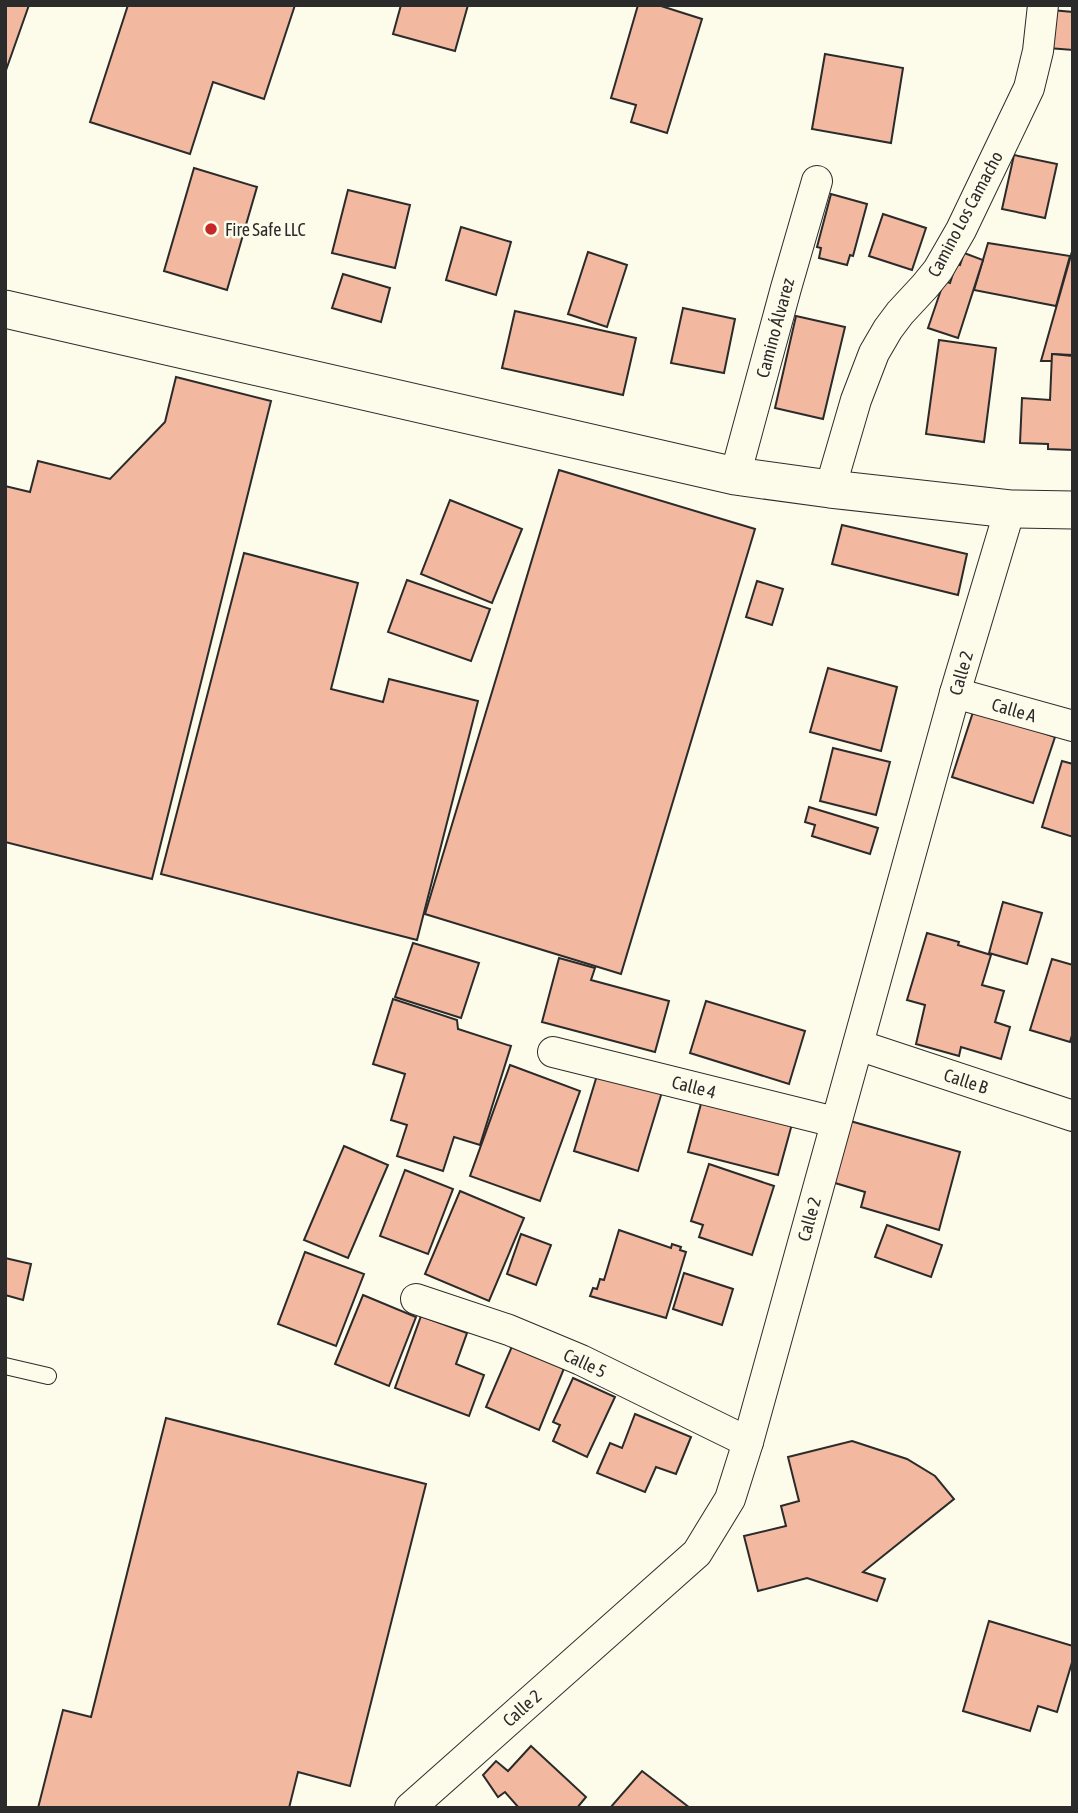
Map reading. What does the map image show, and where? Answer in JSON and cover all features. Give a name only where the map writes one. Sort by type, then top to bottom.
[{"type":"street","name":"Camino Los Camacho","points":[[830,489],[856,400],[874,352],[900,313],[938,270],[961,230],[1029,88],[1038,51],[1043,5]]},
{"type":"street","name":"Camino Álvarez","points":[[735,476],[817,181]]},
{"type":"street","points":[[5,309],[735,476],[1010,509],[1073,510]]},
{"type":"street","name":"Calle 2","points":[[410,1808],[697,1553],[730,1499],[955,693],[1010,509]]},
{"type":"street","name":"Calle A","points":[[955,693],[1073,726]]},
{"type":"street","name":"Calle B","points":[[858,1045],[1073,1116]]},
{"type":"street","name":"Calle 4","points":[[553,1052],[835,1122]]},
{"type":"street","name":"Calle 5","points":[[416,1299],[509,1330],[581,1360],[748,1442]]},
{"type":"lane","points":[[5,1366],[48,1376]]},
{"type":"building","points":[[5,5],[29,5],[5,73]]},
{"type":"building","points":[[128,5],[295,5],[264,99],[213,82],[190,154],[90,122]]},
{"type":"building","points":[[401,5],[468,5],[455,51],[393,34]]},
{"type":"building","points":[[638,5],[658,5],[702,19],[667,133],[631,122],[636,105],[611,98]]},
{"type":"building","points":[[1051,10],[1073,12],[1073,50],[1048,48]]},
{"type":"building","points":[[825,54],[903,68],[891,143],[812,129]]},
{"type":"building","points":[[1014,155],[1057,164],[1045,218],[1002,209]]},
{"type":"building","name":"Fire Safe LLC","points":[[194,168],[257,187],[227,290],[164,271]]},
{"type":"building","points":[[348,190],[410,205],[395,268],[332,253]]},
{"type":"building","points":[[831,194],[867,204],[853,256],[850,255],[847,265],[819,258],[821,248],[817,247]]},
{"type":"building","points":[[883,214],[926,228],[912,270],[869,256]]},
{"type":"building","points":[[461,227],[511,242],[496,295],[446,280]]},
{"type":"building","points":[[988,243],[1070,256],[1056,306],[974,290]]},
{"type":"building","points":[[1073,248],[1073,355],[1052,354],[1052,361],[1041,361]]},
{"type":"building","points":[[588,252],[627,265],[607,327],[568,314]]},
{"type":"building","points":[[964,253],[983,260],[958,338],[928,328],[944,281],[950,283],[956,264],[960,265]]},
{"type":"building","points":[[343,274],[390,288],[381,322],[332,308]]},
{"type":"building","points":[[683,308],[735,319],[724,373],[671,363]]},
{"type":"building","points":[[515,311],[636,338],[623,395],[502,368]]},
{"type":"building","points":[[796,316],[845,327],[823,419],[775,408]]},
{"type":"building","points":[[939,340],[996,348],[984,442],[926,434]]},
{"type":"building","points":[[1052,354],[1073,356],[1073,450],[1048,449],[1048,444],[1020,443],[1022,398],[1050,400]]},
{"type":"building","points":[[176,377],[271,401],[152,879],[5,842],[5,486],[30,492],[38,461],[110,479],[165,422]]},
{"type":"building","points":[[559,470],[755,529],[621,974],[425,914]]},
{"type":"building","points":[[450,500],[522,529],[492,603],[421,574]]},
{"type":"building","points":[[842,525],[967,554],[958,595],[832,564]]},
{"type":"building","points":[[244,553],[358,583],[331,689],[383,702],[389,679],[478,701],[417,940],[161,874]]},
{"type":"building","points":[[407,580],[490,609],[471,661],[388,632]]},
{"type":"building","points":[[757,581],[783,589],[772,625],[746,617]]},
{"type":"building","points":[[828,668],[897,687],[881,751],[810,732]]},
{"type":"building","points":[[974,709],[1055,737],[1033,803],[952,777]]},
{"type":"building","points":[[833,748],[890,762],[876,815],[820,801]]},
{"type":"building","points":[[1062,761],[1073,764],[1073,837],[1042,827]]},
{"type":"building","points":[[809,807],[878,828],[870,854],[812,836],[815,825],[805,822]]},
{"type":"building","points":[[1003,902],[1042,913],[1027,964],[989,953]]},
{"type":"building","points":[[927,933],[991,955],[982,985],[1004,991],[995,1022],[1010,1027],[1001,1059],[961,1047],[959,1056],[916,1044],[925,1005],[907,1000]]},
{"type":"building","points":[[413,943],[479,963],[461,1018],[395,997]]},
{"type":"building","points":[[559,958],[595,968],[591,980],[669,1001],[655,1052],[542,1022]]},
{"type":"building","points":[[1052,959],[1073,965],[1073,1032],[1070,1042],[1030,1030]]},
{"type":"building","points":[[393,999],[457,1020],[458,1029],[511,1046],[480,1145],[454,1137],[443,1171],[397,1156],[407,1125],[391,1120],[405,1074],[373,1064]]},
{"type":"building","points":[[706,1001],[805,1031],[789,1084],[690,1053]]},
{"type":"building","points":[[510,1065],[580,1091],[540,1201],[470,1176]]},
{"type":"building","points":[[598,1072],[662,1092],[638,1171],[574,1151]]},
{"type":"building","points":[[702,1100],[792,1124],[778,1175],[688,1152]]},
{"type":"building","points":[[843,1119],[960,1152],[939,1230],[861,1207],[865,1192],[825,1180]]},
{"type":"building","points":[[344,1146],[388,1165],[348,1258],[304,1240]]},
{"type":"building","points":[[709,1164],[774,1186],[752,1255],[699,1237],[703,1225],[691,1221]]},
{"type":"building","points":[[405,1170],[453,1189],[428,1254],[380,1236]]},
{"type":"building","points":[[460,1191],[524,1218],[489,1301],[425,1274]]},
{"type":"building","points":[[887,1225],[942,1245],[931,1277],[875,1257]]},
{"type":"building","points":[[619,1230],[671,1248],[672,1244],[686,1252],[666,1318],[590,1296],[593,1288],[597,1289],[600,1279],[604,1280]]},
{"type":"building","points":[[521,1234],[551,1245],[536,1285],[507,1274]]},
{"type":"building","points":[[305,1252],[364,1274],[336,1346],[278,1324]]},
{"type":"building","points":[[5,1258],[31,1264],[23,1300],[5,1295]]},
{"type":"building","points":[[684,1273],[733,1289],[722,1325],[673,1309]]},
{"type":"building","points":[[363,1295],[416,1317],[389,1386],[335,1364]]},
{"type":"building","points":[[421,1316],[467,1333],[456,1364],[484,1375],[469,1416],[395,1388]]},
{"type":"building","points":[[513,1344],[565,1366],[539,1430],[486,1407]]},
{"type":"building","points":[[573,1378],[615,1397],[587,1457],[553,1441],[560,1425],[553,1422]]},
{"type":"building","points":[[635,1414],[691,1437],[676,1474],[656,1467],[645,1492],[597,1473],[610,1443],[622,1448]]},
{"type":"building","points":[[166,1418],[426,1484],[350,1786],[298,1772],[289,1808],[38,1808],[63,1710],[91,1717]]},
{"type":"building","points":[[852,1441],[907,1459],[935,1476],[954,1499],[863,1572],[885,1579],[877,1601],[807,1578],[758,1591],[744,1536],[786,1526],[781,1506],[799,1501],[788,1457]]},
{"type":"building","points":[[989,1621],[1073,1646],[1073,1659],[1057,1712],[1038,1706],[1030,1731],[963,1711]]},
{"type":"building","points":[[531,1746],[586,1797],[577,1808],[519,1808],[505,1792],[498,1797],[483,1775],[496,1761],[508,1771]]},
{"type":"building","points":[[642,1771],[690,1808],[610,1808]]},
{"type":"place","name":"Fire Safe LLC","points":[[211,229]]}]
